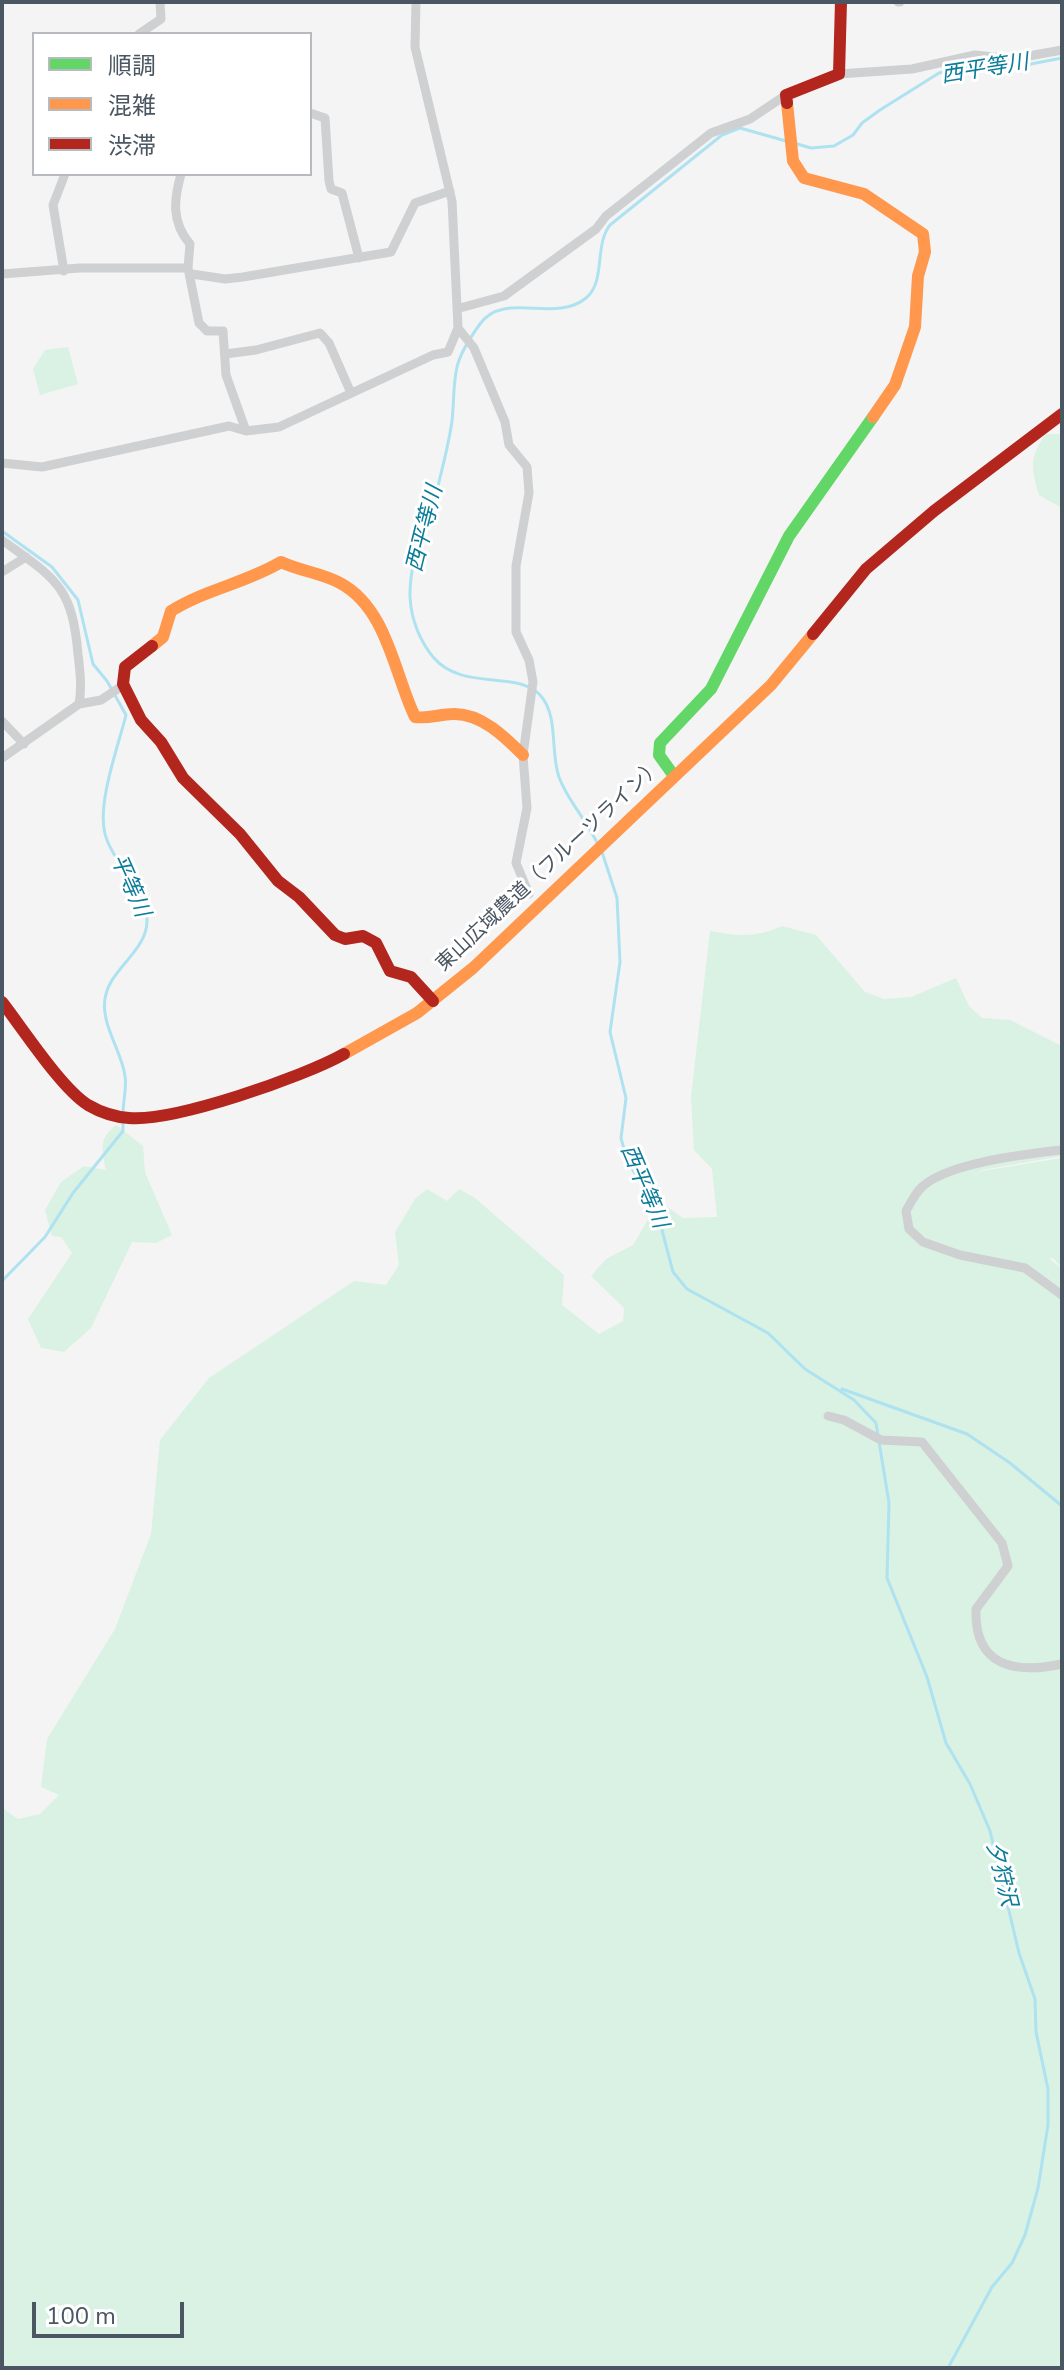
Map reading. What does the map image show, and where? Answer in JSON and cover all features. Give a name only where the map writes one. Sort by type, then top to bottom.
[{"type":"street","points":[[142,32],[161,19],[160,2]]},
{"type":"street","points":[[416,2],[415,47],[450,191],[462,332],[474,348],[505,422],[509,445],[527,467],[529,493],[516,566],[516,632],[529,660],[533,683],[523,755],[527,808],[516,863],[529,894]]},
{"type":"street","points":[[839,74],[841,2]]},
{"type":"street","points":[[460,308],[504,296],[596,229],[606,216],[711,133],[750,119],[786,95],[839,74],[912,69],[975,55],[1012,59],[1062,50]]},
{"type":"street","points":[[674,776],[659,755],[660,743],[711,689],[789,536],[895,385],[915,327],[918,276],[925,252],[923,234],[864,194],[808,181],[796,168],[791,149],[786,95]]},
{"type":"street","points":[[312,114],[325,118],[329,181],[331,189],[342,193],[359,258]]},
{"type":"street","points":[[64,176],[53,205],[64,271]]},
{"type":"street","points":[[181,176],[175,207],[177,225],[190,244],[190,271],[199,323],[207,331],[223,331],[226,375],[246,431]]},
{"type":"street","points":[[2,274],[190,271],[225,279],[359,258],[391,252],[415,203],[450,191]]},
{"type":"street","points":[[2,463],[42,467],[229,426],[246,431],[279,427],[433,355],[448,352],[462,332]]},
{"type":"street","points":[[225,354],[256,350],[320,333],[329,343],[351,393]]},
{"type":"street","name":"東山広域農道（フルーツライン）","points":[[2,1002],[57,1074],[87,1104],[130,1118],[162,1116],[311,1072],[379,1037],[433,1001],[771,685],[866,569],[934,511],[1062,414]]},
{"type":"street","points":[[2,540],[61,588],[75,614],[82,690],[79,704]]},
{"type":"street","points":[[2,572],[26,557]]},
{"type":"street","points":[[2,758],[79,704],[117,689],[125,667],[163,637],[171,611],[195,596],[264,572],[281,562],[345,585],[370,609],[383,627],[389,654],[415,717],[426,720],[456,714],[488,726],[523,755]]},
{"type":"street","points":[[117,689],[161,742],[183,778],[240,834],[278,881],[299,897],[335,935],[345,939],[363,936],[376,943],[390,971],[411,977],[433,1001]]},
{"type":"street","points":[[2,721],[24,744]]},
{"type":"street","points":[[1062,1150],[979,1162],[945,1175],[920,1187],[906,1211],[909,1229],[923,1242],[960,1255],[1025,1268],[1062,1295]]},
{"type":"street","points":[[828,1416],[881,1440],[922,1442],[1002,1543],[1008,1566],[976,1609],[979,1639],[1002,1664],[1012,1668],[1036,1670],[1062,1664]]},
{"type":"green space","points":[[68,347],[78,384],[40,395],[33,369],[45,350]]},
{"type":"green space","points":[[1046,434],[1062,434],[1062,508],[1039,495],[1034,478],[1034,456]]},
{"type":"green space","points":[[782,926],[816,935],[865,992],[884,999],[911,997],[956,978],[969,1006],[982,1018],[1010,1020],[1062,1046],[1062,1156],[982,1170],[969,1181],[982,1171],[1062,1158],[1062,1268],[1053,1258],[1049,1258],[1062,1269],[1062,2368],[2,2368],[2,1808],[18,1819],[40,1814],[59,1795],[41,1787],[47,1739],[115,1629],[151,1534],[160,1440],[209,1378],[354,1281],[386,1285],[399,1265],[395,1232],[415,1199],[427,1189],[447,1201],[459,1189],[475,1198],[564,1275],[562,1305],[599,1334],[623,1321],[624,1308],[591,1276],[606,1259],[633,1245],[659,1201],[683,1218],[717,1217],[712,1169],[694,1150],[691,1097],[710,931],[746,935],[764,933]]},
{"type":"green space","points":[[116,1125],[143,1146],[145,1172],[172,1235],[156,1243],[132,1242],[91,1328],[64,1352],[41,1348],[28,1319],[72,1253],[61,1237],[52,1236],[45,1210],[61,1182],[84,1166],[106,1170],[104,1140]]},
{"type":"waterway","name":"西平等川","points":[[794,143],[811,148],[834,146],[853,135],[862,123],[880,110],[939,73],[960,68],[1015,67],[1062,58]]},
{"type":"waterway","name":"西平等川","points":[[598,845],[559,777],[550,713],[540,695],[518,683],[474,678],[446,668],[429,652],[414,622],[410,597],[413,568],[448,446],[457,367],[470,339],[490,314],[502,309],[560,308],[586,298],[596,283],[602,243],[610,225],[722,135],[740,128],[786,141]]},
{"type":"waterway","name":"平等川","points":[[2,531],[52,567],[78,600],[93,664],[107,681],[126,715],[110,775],[103,821],[109,845],[142,899],[147,921],[142,941],[115,975],[104,1004],[125,1076],[123,1113]]},
{"type":"waterway","name":"夕狩沢","points":[[602,852],[617,898],[620,962],[610,1032],[626,1098],[621,1138],[627,1160],[657,1211],[673,1272],[687,1289],[768,1333],[805,1369],[854,1400],[876,1423],[889,1503],[887,1578],[927,1677],[946,1743],[970,1784],[990,1831],[1019,1953],[1035,1999],[1036,2032],[1048,2089],[1048,2125],[1038,2188],[1025,2235],[1012,2263],[992,2287],[948,2368]]},
{"type":"waterway","name":"平等川","points":[[2,1281],[45,1237],[73,1193],[123,1131],[123,1120]]},
{"type":"waterway","points":[[842,1389],[967,1434],[1010,1463],[1062,1506]]},
{"type":"traffic: fast","points":[[674,776],[659,755],[660,743],[711,689],[789,536],[873,417]]},
{"type":"traffic: slow","points":[[787,103],[793,161],[804,178],[864,194],[923,234],[925,252],[918,276],[915,327],[895,385],[873,417]]},
{"type":"traffic: slow","points":[[152,646],[163,637],[171,611],[281,562],[340,583],[369,608],[387,643],[415,717],[453,714],[473,717],[492,727],[523,755]]},
{"type":"traffic: slow","points":[[344,1054],[417,1013],[473,968],[771,685],[813,634]]},
{"type":"traffic: jam","points":[[787,103],[786,95],[839,74],[841,2]]},
{"type":"traffic: jam","points":[[813,634],[866,569],[934,511],[1062,414]]},
{"type":"traffic: jam","points":[[152,646],[125,667],[123,684],[141,720],[161,742],[183,778],[240,834],[278,881],[299,897],[335,935],[345,939],[363,936],[376,943],[390,971],[411,977],[433,1001]]},
{"type":"traffic: jam","points":[[2,1002],[54,1072],[77,1097],[98,1110],[124,1117],[149,1117],[206,1106],[270,1085],[344,1054]]}]
